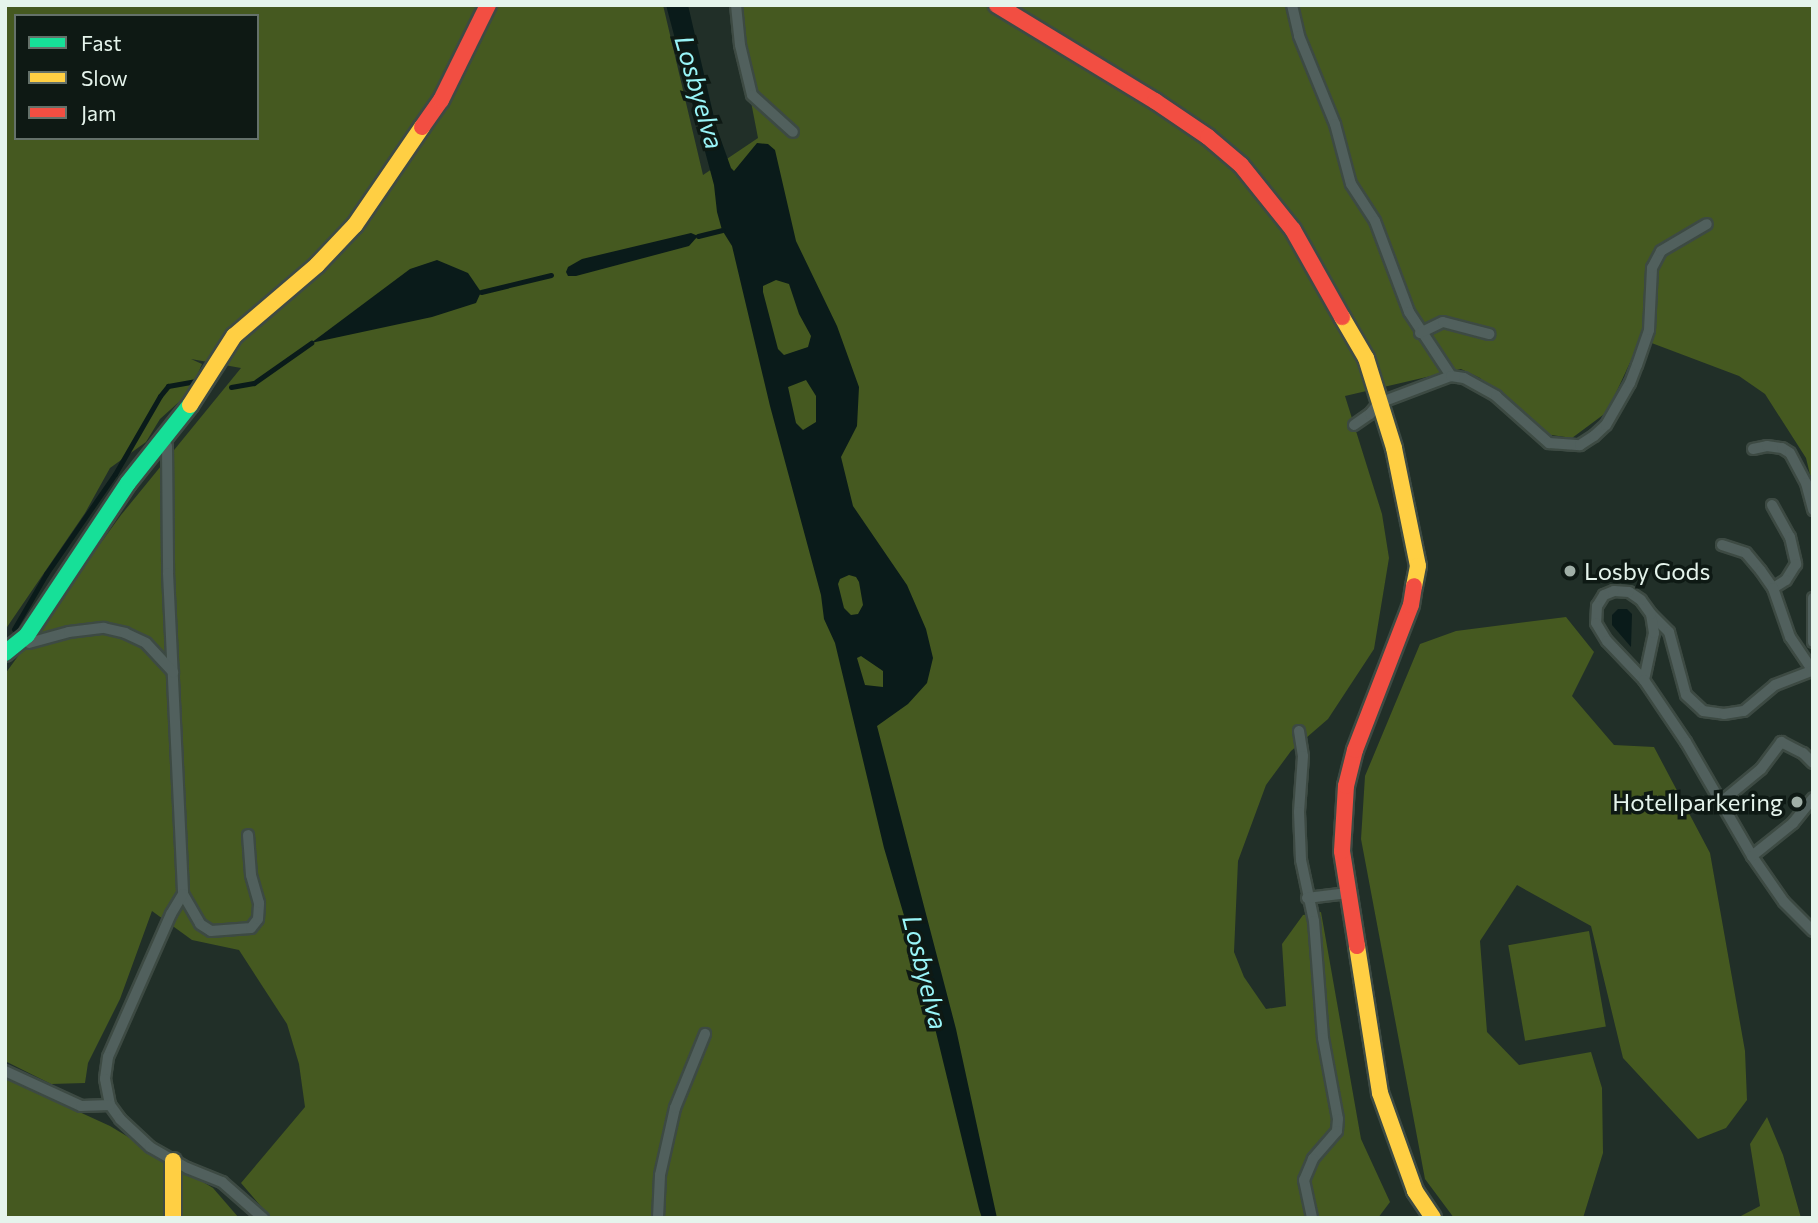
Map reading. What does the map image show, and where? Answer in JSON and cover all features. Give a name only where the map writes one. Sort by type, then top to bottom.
[{"type":"street","points":[[10,650],[27,635],[128,483],[169,436],[234,336],[254,316],[317,265],[371,203],[441,100],[488,5]]},
{"type":"street","points":[[997,5],[1155,101],[1208,137],[1241,165],[1293,230],[1366,358],[1394,448],[1418,566],[1411,606],[1355,750],[1346,786],[1342,851],[1346,893],[1380,1093],[1415,1191],[1433,1218]]},
{"type":"street","points":[[173,1161],[173,1218]]},
{"type":"lane","points":[[736,5],[740,45],[752,95],[793,132]]},
{"type":"lane","points":[[1293,5],[1300,36],[1335,124],[1351,184],[1376,221],[1409,312],[1420,333],[1451,376]]},
{"type":"lane","points":[[1354,425],[1370,414],[1379,402],[1451,376],[1464,378],[1496,396],[1549,443],[1580,444],[1606,425],[1634,374],[1649,330],[1652,268],[1661,251],[1707,224]]},
{"type":"lane","points":[[1420,333],[1443,322],[1489,334]]},
{"type":"lane","points":[[169,436],[167,536],[184,894],[200,924],[211,931],[251,928],[258,919],[259,903],[251,875],[248,835]]},
{"type":"lane","points":[[1753,449],[1775,447],[1790,453],[1806,482],[1813,510]]},
{"type":"lane","points":[[1772,505],[1790,537],[1796,564],[1786,580],[1773,588]]},
{"type":"lane","points":[[1722,545],[1746,553],[1773,588],[1790,637],[1813,671],[1775,685],[1744,711],[1724,714],[1703,711],[1686,695],[1669,632],[1641,600],[1629,592],[1614,591],[1604,596],[1595,614],[1596,623],[1607,641],[1644,680],[1752,856],[1784,902],[1813,931]]},
{"type":"lane","points":[[1813,598],[1813,642]]},
{"type":"lane","points":[[1644,680],[1654,633],[1651,614]]},
{"type":"lane","points":[[10,650],[69,632],[104,628],[125,633],[146,643],[173,672]]},
{"type":"lane","points":[[1299,731],[1303,756],[1300,836],[1307,898],[1314,921],[1323,1038],[1338,1119],[1332,1139],[1307,1169],[1304,1180],[1312,1218]]},
{"type":"lane","points":[[1721,802],[1761,769],[1781,742],[1803,753],[1813,763]]},
{"type":"lane","points":[[1752,856],[1793,824],[1813,798]]},
{"type":"lane","points":[[1307,898],[1346,893]]},
{"type":"lane","points":[[184,894],[172,914],[108,1057],[105,1079],[110,1105],[142,1140],[173,1161],[231,1188],[263,1218]]},
{"type":"lane","points":[[658,1218],[660,1175],[675,1108],[705,1034]]},
{"type":"lane","points":[[5,1071],[81,1106],[110,1105]]},
{"type":"green space","points":[[5,5],[663,5],[703,175],[758,138],[740,45],[729,5],[1813,5],[1813,487],[1806,458],[1765,394],[1739,376],[1641,339],[1607,412],[1572,438],[1538,433],[1480,378],[1461,369],[1345,396],[1382,514],[1389,558],[1374,649],[1328,719],[1291,751],[1266,785],[1238,861],[1234,952],[1244,977],[1266,1009],[1286,1006],[1282,944],[1303,915],[1321,912],[1361,1139],[1390,1202],[1378,1218],[271,1218],[241,1183],[305,1107],[299,1064],[287,1024],[239,950],[192,940],[152,911],[120,999],[88,1063],[85,1083],[51,1084],[5,1061],[5,674],[121,515],[241,368],[191,359],[202,364],[190,392],[160,419],[146,442],[110,468],[85,513],[5,630]]},
{"type":"green space","points":[[1566,617],[1594,652],[1572,696],[1614,745],[1654,747],[1710,853],[1745,1051],[1747,1100],[1726,1128],[1698,1139],[1623,1058],[1591,926],[1517,885],[1480,941],[1487,1032],[1519,1065],[1591,1052],[1602,1088],[1603,1153],[1583,1218],[1454,1218],[1425,1179],[1361,839],[1365,776],[1420,644],[1456,631]]},
{"type":"green space","points":[[1589,931],[1606,1027],[1525,1041],[1508,945]]},
{"type":"green space","points":[[5,1078],[110,1126],[213,1188],[239,1218],[5,1218]]},
{"type":"green space","points":[[1767,1117],[1783,1155],[1801,1218],[1737,1218],[1760,1206],[1750,1144]]},
{"type":"water","name":"Losbyelva","points":[[666,5],[688,5],[716,126],[731,168],[734,171],[757,143],[768,144],[775,150],[796,241],[837,326],[859,387],[857,426],[841,457],[853,506],[907,585],[926,629],[933,658],[927,683],[908,704],[877,726],[956,1029],[997,1218],[982,1218],[979,1209],[924,983],[884,848],[835,643],[824,619],[821,595],[770,406],[732,246],[722,230],[717,212],[714,185]],"holes":[[[776,280],[789,284],[799,314],[811,336],[808,347],[784,355],[778,349],[763,286]],[[806,380],[816,396],[816,422],[803,430],[796,423],[788,387]],[[849,575],[856,577],[859,582],[863,605],[858,614],[851,615],[844,608],[838,584],[840,579]],[[861,656],[883,671],[883,687],[865,685],[857,658]]]},
{"type":"water","points":[[691,233],[698,236],[689,246],[576,276],[568,276],[566,272],[568,267],[582,259]]},
{"type":"water","points":[[437,260],[468,273],[481,292],[476,303],[432,317],[311,343],[410,269]]},
{"type":"water","points":[[1618,609],[1627,609],[1632,614],[1631,647],[1612,625],[1612,615]]},
{"type":"waterway","points":[[698,236],[722,230]]},
{"type":"waterway","points":[[481,292],[551,275]]},
{"type":"waterway","points":[[231,387],[254,383],[311,343]]},
{"type":"waterway","points":[[14,629],[46,574],[115,474],[160,396],[168,386],[195,381]]},
{"type":"traffic: fast","points":[[5,653],[27,635],[128,483],[190,405]]},
{"type":"traffic: slow","points":[[190,405],[234,336],[317,265],[355,225],[422,127]]},
{"type":"traffic: slow","points":[[1342,317],[1366,358],[1394,448],[1418,566],[1414,586]]},
{"type":"traffic: slow","points":[[1357,946],[1380,1093],[1415,1191],[1433,1218]]},
{"type":"traffic: slow","points":[[173,1161],[173,1218]]},
{"type":"traffic: jam","points":[[422,127],[441,100],[488,5]]},
{"type":"traffic: jam","points":[[997,5],[1155,101],[1208,137],[1241,165],[1293,230],[1342,317]]},
{"type":"traffic: jam","points":[[1357,946],[1342,851],[1346,786],[1355,750],[1411,605],[1414,586]]},
{"type":"place","name":"Losby Gods","points":[[1570,571]]},
{"type":"place","name":"Hotellparkering","points":[[1797,802]]}]
